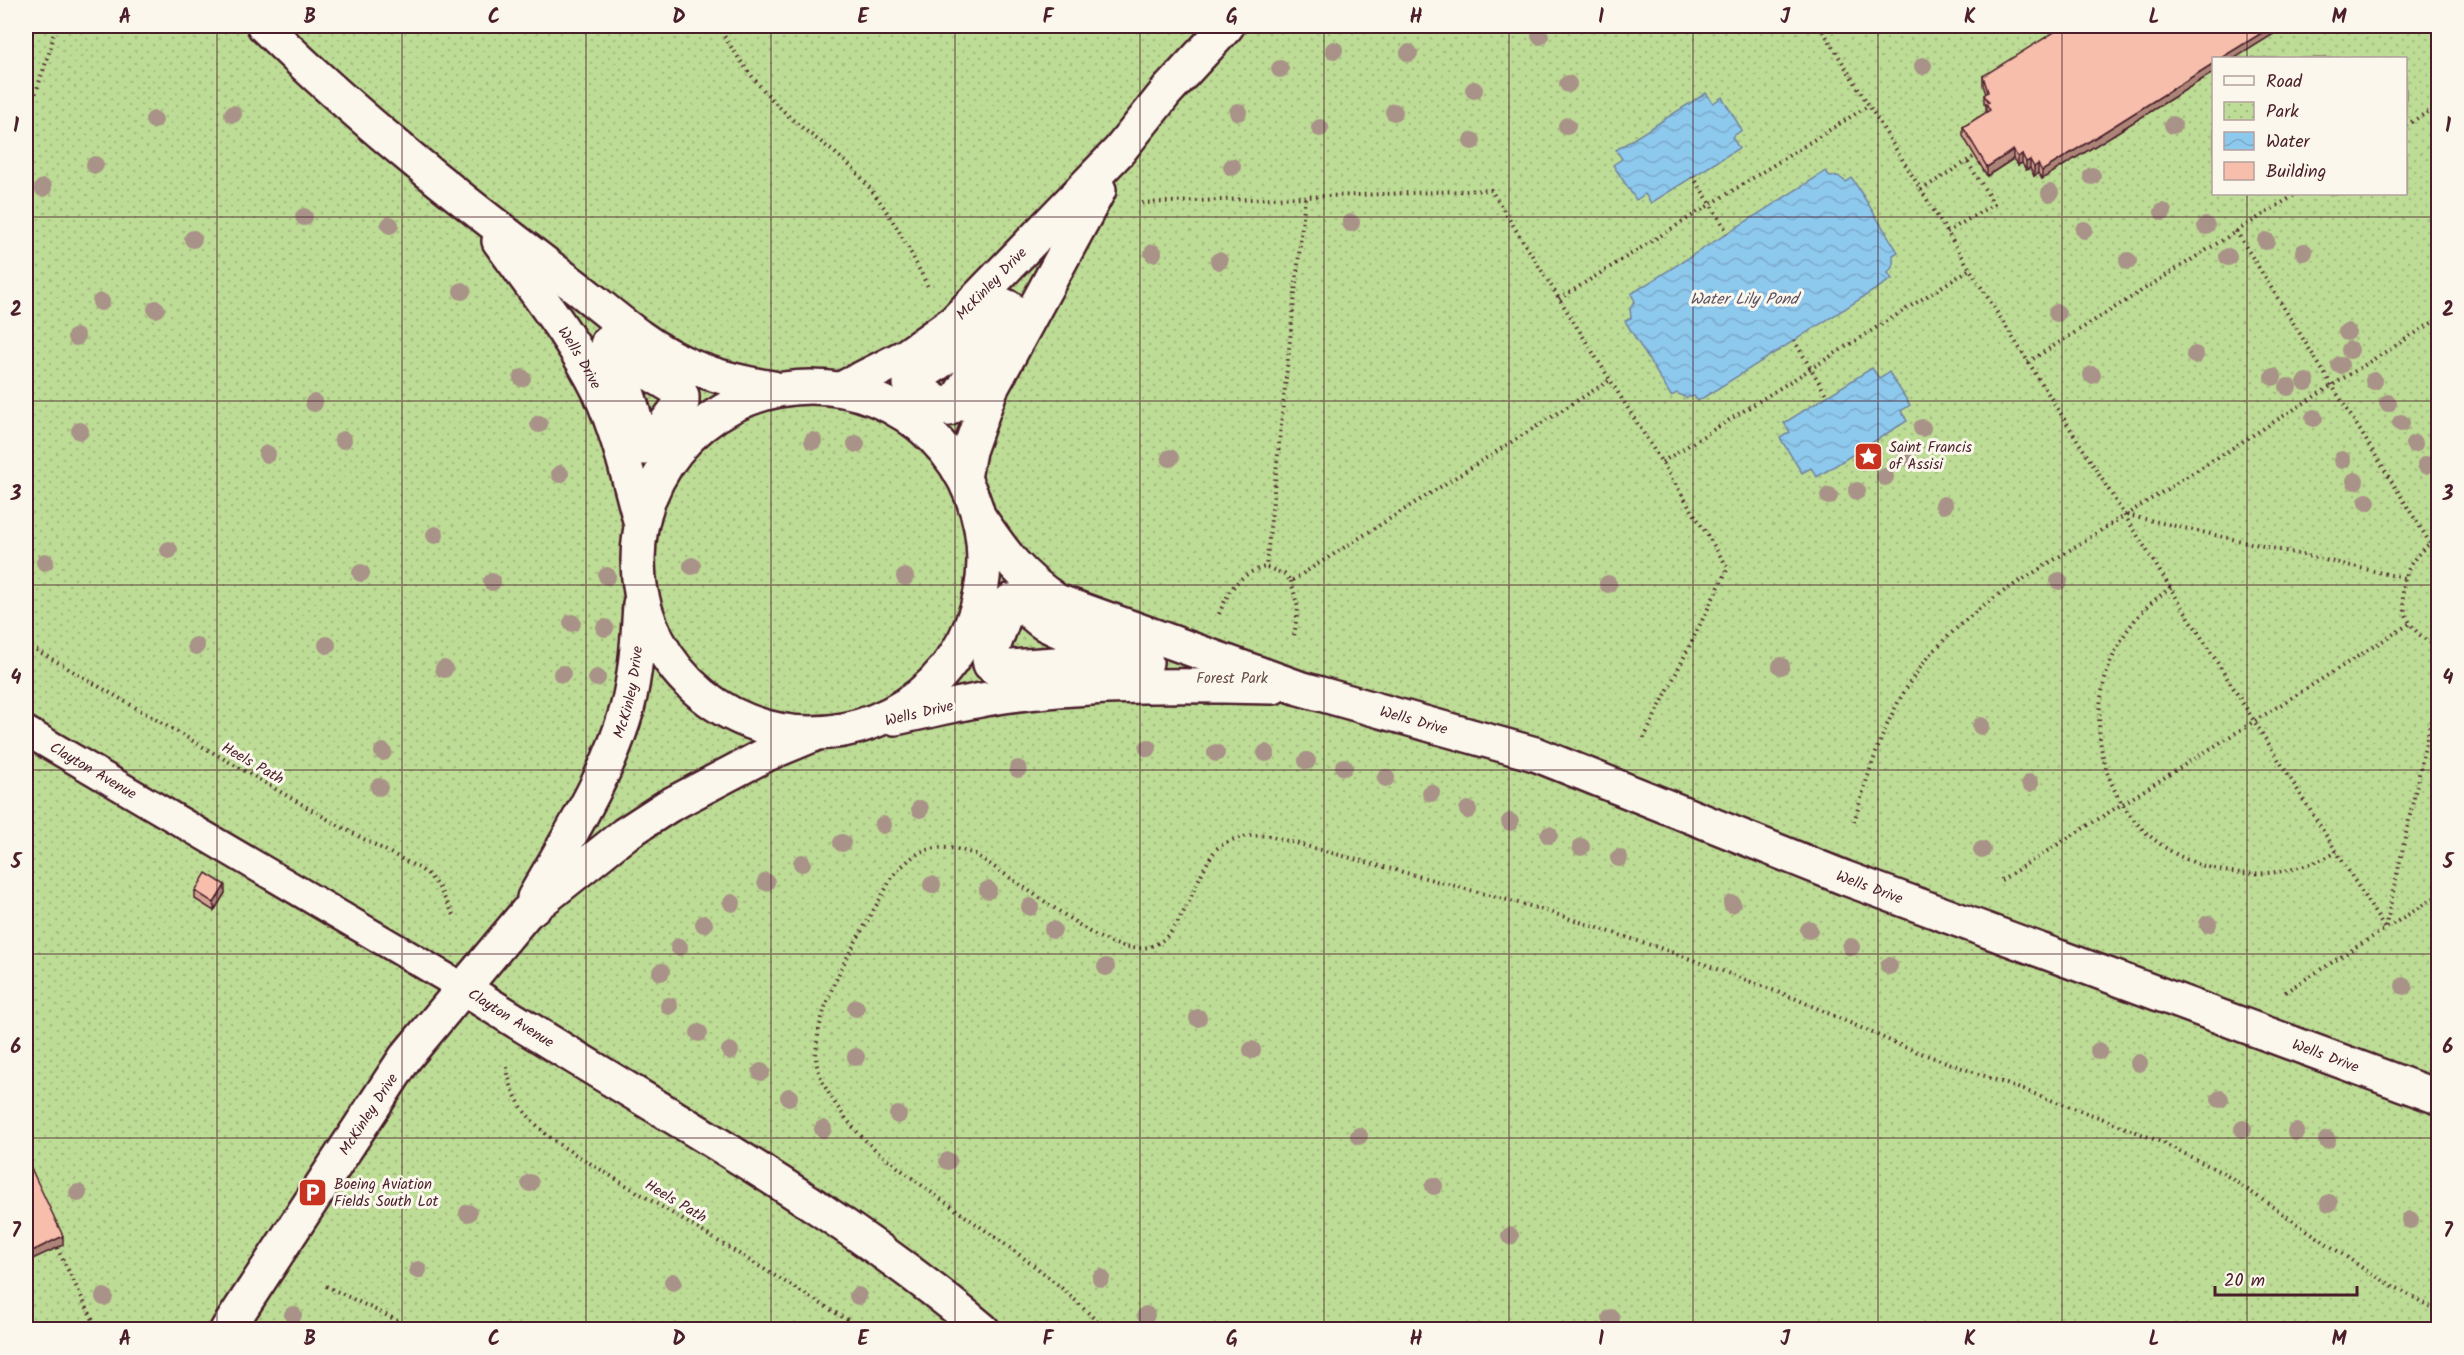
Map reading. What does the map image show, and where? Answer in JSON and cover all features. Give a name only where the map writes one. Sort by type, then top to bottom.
[{"type":"street","name":"Wells Drive","points":[[264,26],[316,77],[398,148],[478,213],[655,348],[711,374],[741,383],[778,389]]},
{"type":"street","name":"McKinley Drive","points":[[843,388],[906,356],[954,322],[1119,151],[1167,91],[1227,26]]},
{"type":"street","name":"McKinley Drive","points":[[964,478],[972,441],[991,389],[1119,151]]},
{"type":"street","name":"Wells Drive","points":[[478,213],[584,362],[612,424],[641,524]]},
{"type":"street","points":[[843,388],[892,405],[933,436],[964,478],[979,517],[984,549],[983,582],[978,607],[964,643],[945,671],[899,710],[861,726],[816,733],[782,731],[746,720],[720,707],[698,690],[662,648],[650,622],[641,593],[638,552],[641,524],[658,479],[686,438],[716,414],[736,402],[778,389],[843,388]]},
{"type":"street","name":"Wells Drive","points":[[979,517],[1008,559],[1029,582],[1057,602],[1299,688],[1535,754],[1845,879],[2439,1097]]},
{"type":"street","name":"McKinley Drive","points":[[526,913],[589,801],[627,709],[637,662],[641,593]]},
{"type":"street","name":"Wells Drive","points":[[861,726],[960,704],[1024,694],[1182,685],[1299,688]]},
{"type":"street","name":"McKinley Drive","points":[[227,1329],[405,1058],[526,913],[625,834],[668,806],[767,754],[816,733]]},
{"type":"street","name":"Clayton Avenue","points":[[462,987],[767,1173],[861,1237],[983,1329]]},
{"type":"lane","name":"Clayton Avenue","points":[[26,730],[462,987]]},
{"type":"path","points":[[26,122],[51,47],[55,26]]},
{"type":"path","points":[[718,26],[761,89],[854,170],[878,198],[898,226],[931,294]]},
{"type":"path","points":[[1820,26],[2028,362],[2385,929]]},
{"type":"path","points":[[1560,299],[1868,106]]},
{"type":"path","points":[[2407,124],[2439,106]]},
{"type":"path","points":[[1921,190],[1975,156]]},
{"type":"path","points":[[1947,232],[1994,204],[1967,161]]},
{"type":"path","points":[[1693,176],[1728,233]]},
{"type":"path","points":[[1142,202],[1491,190],[1728,568],[1643,740]]},
{"type":"path","points":[[2028,362],[2294,195]]},
{"type":"path","points":[[1266,567],[1305,198]]},
{"type":"path","points":[[2236,231],[2430,543]]},
{"type":"path","points":[[1662,462],[1970,268]]},
{"type":"path","points":[[1854,822],[1887,720],[1920,666],[1967,617],[2125,514],[2439,319]]},
{"type":"path","points":[[1794,340],[1827,396]]},
{"type":"path","points":[[1291,581],[1610,380]]},
{"type":"path","points":[[2125,514],[2404,578]]},
{"type":"path","points":[[2439,539],[2417,553],[2404,578],[2403,601],[2411,624],[2421,635],[2439,646]]},
{"type":"path","points":[[1217,617],[1237,580],[1246,573],[1266,567],[1284,574],[1291,581],[1298,608],[1294,637]]},
{"type":"path","points":[[2171,588],[2150,605],[2120,640],[2109,662],[2101,689],[2100,733],[2105,763],[2122,804],[2138,824],[2159,843],[2183,858],[2211,869],[2239,874],[2264,874],[2306,866],[2337,852]]},
{"type":"path","points":[[2001,880],[2411,624]]},
{"type":"path","name":"Heels Path","points":[[26,644],[340,827],[417,867],[429,875],[454,915]]},
{"type":"path","points":[[2385,929],[2439,688]]},
{"type":"path","points":[[1106,1329],[1053,1281],[869,1143],[832,1098],[822,1077],[816,1058],[818,1036],[821,1016],[832,988],[892,877],[906,861],[921,851],[938,846],[975,854],[1091,933],[1111,944],[1135,950],[1156,944],[1174,929],[1216,849],[1226,842],[1250,834],[1269,836],[1537,908],[1732,973],[1848,1020],[1904,1047],[2161,1142],[2223,1173],[2370,1273],[2439,1311]]},
{"type":"path","points":[[2285,992],[2439,896]]},
{"type":"path","name":"Heels Path","points":[[507,1067],[512,1090],[522,1109],[537,1128],[560,1145],[864,1329]]},
{"type":"path","points":[[57,1248],[98,1329]]},
{"type":"path","points":[[326,1286],[417,1329]]},
{"type":"green space","name":"Forest Park","points":[[26,26],[2438,26],[2438,1329],[26,1329]]},
{"type":"water","points":[[1706,93],[1713,103],[1722,97],[1742,130],[1732,137],[1739,148],[1651,203],[1645,194],[1636,200],[1613,165],[1622,159],[1616,150]]},
{"type":"water","name":"Water Lily Pond","points":[[1826,171],[1830,177],[1838,176],[1846,182],[1852,178],[1898,252],[1893,255],[1893,266],[1888,273],[1892,279],[1698,401],[1694,396],[1686,398],[1677,393],[1671,396],[1625,321],[1631,318],[1630,308],[1635,301],[1631,294]]},
{"type":"water","points":[[1872,368],[1879,378],[1889,372],[1910,405],[1901,411],[1907,421],[1817,477],[1811,468],[1802,473],[1780,438],[1790,432],[1784,423]]},
{"type":"water","points":[[2438,573],[2438,609],[2432,591]]},
{"type":"building","points":[[2064,26],[2273,26],[2223,57],[2212,57],[2212,64],[2042,171],[2038,164],[2034,167],[2030,160],[2026,162],[2022,154],[2018,157],[2013,150],[1987,167],[1963,127],[1990,110],[1986,103],[1989,102],[1984,95],[1988,92],[1983,76]]},
{"type":"building","points":[[206,873],[225,885],[214,903],[195,891]]},
{"type":"building","points":[[29,1164],[63,1236],[26,1254],[26,1166]]},
{"type":"place","name":"Saint Francis of Assisi","points":[[1868,456]]},
{"type":"place","name":"Boeing Aviation Fields South Lot","points":[[313,1193]]}]
